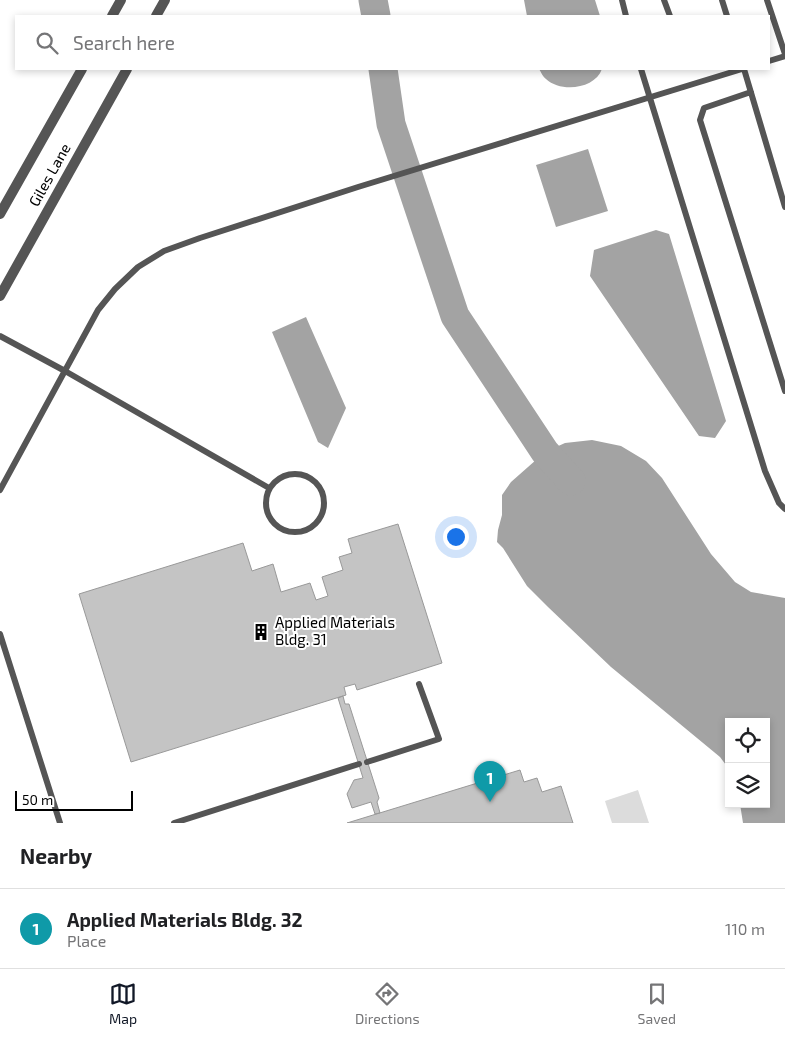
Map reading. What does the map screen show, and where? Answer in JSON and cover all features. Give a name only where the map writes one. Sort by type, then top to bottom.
[{"type":"street","points":[[113,15],[121,0]]},
{"type":"street","points":[[157,15],[166,0]]},
{"type":"street","name":"Giles Lane","points":[[0,214],[81,70]]},
{"type":"street","name":"Giles Lane","points":[[0,296],[126,70]]},
{"type":"lane","points":[[622,0],[626,15]]},
{"type":"lane","points":[[664,0],[670,15]]},
{"type":"lane","points":[[722,0],[727,15]]},
{"type":"lane","points":[[767,0],[785,55],[770,60]]},
{"type":"lane","points":[[641,70],[765,471],[779,503],[785,509]]},
{"type":"lane","points":[[0,490],[98,310],[114,289],[138,267],[164,251],[358,187],[740,70]]},
{"type":"lane","points":[[743,70],[785,206]]},
{"type":"lane","points":[[751,92],[704,108],[700,120],[785,391]]},
{"type":"lane","points":[[0,336],[66,371],[269,488]]},
{"type":"lane","points":[[284,475],[305,475],[314,480],[324,498],[324,508],[320,518],[315,525],[298,533],[280,529],[272,523],[267,515],[265,506],[269,488],[284,475]]},
{"type":"lane","points":[[0,634],[60,823]]},
{"type":"lane","points":[[367,762],[439,739],[419,684]]},
{"type":"lane","points":[[174,823],[359,764]]},
{"type":"shaded area","points":[[524,0],[595,0],[600,15],[527,15]]},
{"type":"shaded area","points":[[540,70],[601,70],[592,81],[577,87],[560,86],[545,78]]},
{"type":"shaded area","points":[[588,149],[608,211],[556,227],[536,165]]},
{"type":"shaded area","points":[[656,230],[669,234],[726,421],[715,438],[699,436],[590,276],[594,250]]},
{"type":"shaded area","points":[[306,317],[346,408],[328,448],[318,442],[272,332]]},
{"type":"shaded area","points":[[592,440],[621,446],[646,461],[662,478],[711,554],[735,582],[751,592],[785,598],[785,823],[743,823],[741,808],[770,808],[770,718],[725,718],[725,764],[720,757],[611,667],[548,607],[527,586],[503,548],[497,542],[502,515],[502,495],[511,482],[545,452],[565,443]]},
{"type":"shaded area","points":[[638,790],[649,823],[612,823],[605,801]]},
{"type":"building","name":"Applied Materials Bldg. 31","points":[[398,524],[442,663],[357,690],[355,684],[344,687],[346,695],[131,762],[79,594],[243,543],[252,571],[273,564],[281,592],[310,583],[316,600],[328,596],[322,577],[343,570],[339,557],[352,553],[348,539]]},
{"type":"building","points":[[343,696],[345,704],[349,704],[379,798],[377,802],[380,813],[375,814],[371,802],[352,808],[347,794],[354,780],[363,778],[338,698]]},
{"type":"building","points":[[520,770],[524,782],[537,778],[542,792],[561,786],[573,823],[347,823]]},
{"type":"waterway","points":[[373,0],[376,15]]},
{"type":"waterway","points":[[383,70],[391,124],[455,316],[545,452],[571,481]]},
{"type":"place","name":"Applied Materials Bldg. 31","points":[[261,632]]},
{"type":"place","name":"Applied Materials Bldg. 32","points":[[490,802]]}]
